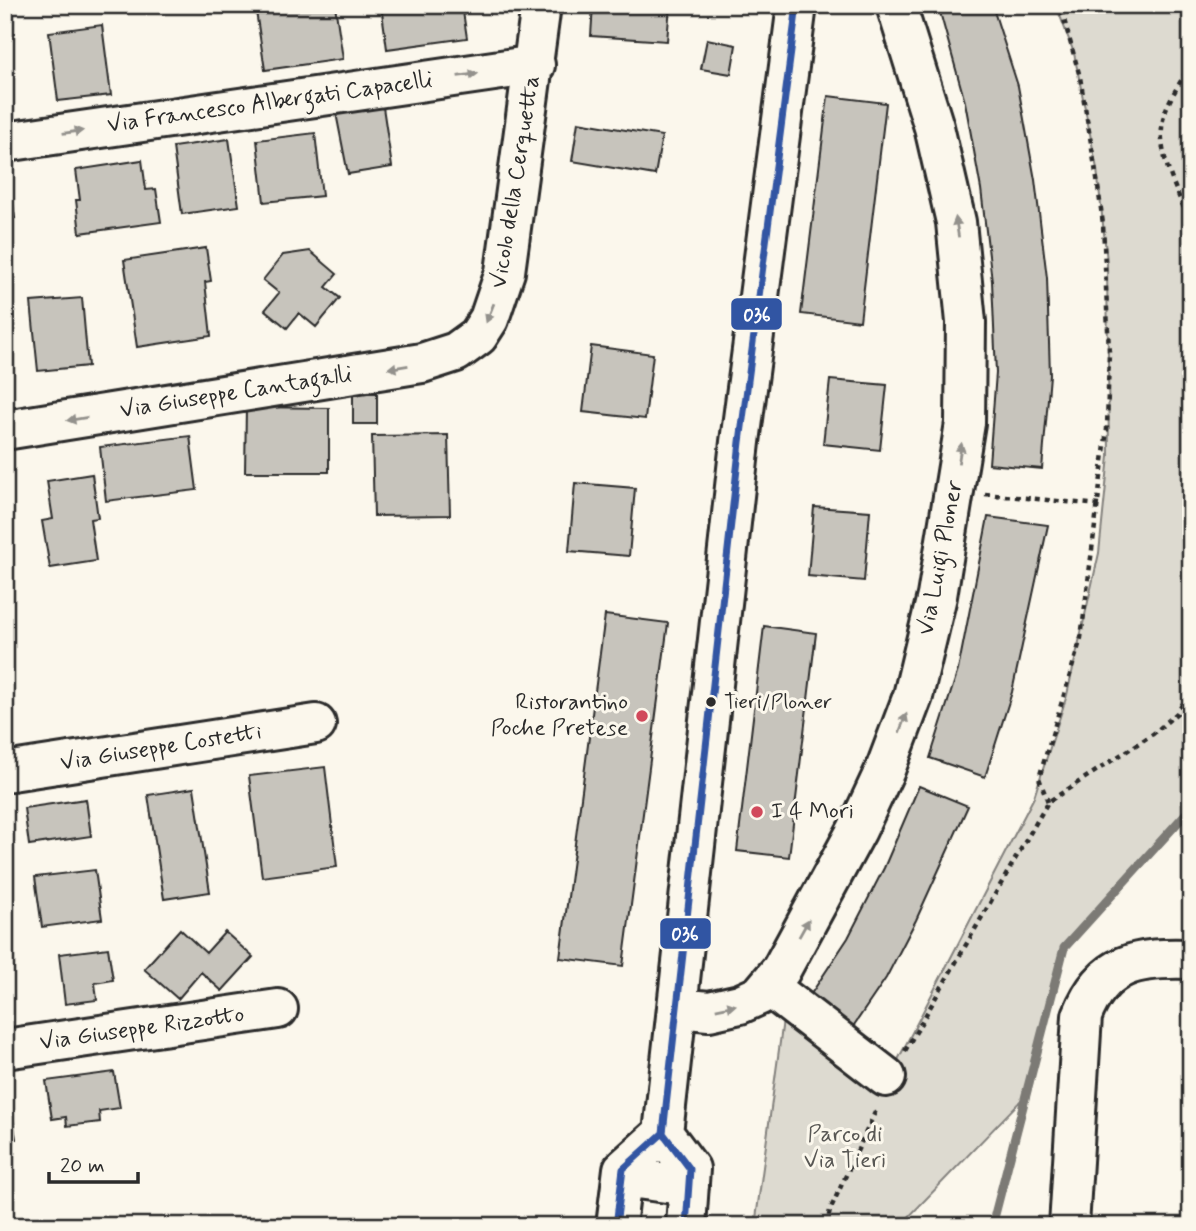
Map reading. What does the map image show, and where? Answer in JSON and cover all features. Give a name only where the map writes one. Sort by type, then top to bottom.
[{"type":"street","name":"Vicolo della Cerquetta","points":[[463,348],[478,336],[489,319],[505,272],[541,5]]},
{"type":"street","points":[[615,1226],[622,1169],[663,1133],[740,442],[797,5]]},
{"type":"street","name":"Via Luigi Ploner","points":[[678,1008],[709,1011],[752,1000],[768,986],[787,960],[857,830],[885,770],[913,696],[937,597],[965,423],[966,322],[956,222],[931,114],[896,5]]},
{"type":"street","name":"Via Francesco Albergati Capacelli","points":[[5,142],[535,65]]},
{"type":"street","name":"Via Giuseppe Cantagalli","points":[[5,430],[422,363],[463,348]]},
{"type":"street","name":"Via Giuseppe Costetti","points":[[5,772],[316,724]]},
{"type":"street","points":[[1069,1226],[1082,1016],[1091,992],[1118,967],[1156,958],[1191,959]]},
{"type":"street","points":[[768,986],[886,1077]]},
{"type":"street","name":"Via Giuseppe Rizzotto","points":[[5,1049],[278,1009]]},
{"type":"street","points":[[663,1133],[690,1169],[686,1226]]},
{"type":"street","points":[[622,1177],[689,1185]]},
{"type":"path","points":[[1048,802],[1039,778],[1082,638],[1107,429],[1109,351],[1103,224],[1080,77],[1060,5]]},
{"type":"path","points":[[1191,63],[1165,113],[1161,138],[1165,160],[1191,224]]},
{"type":"path","points":[[977,493],[1099,505]]},
{"type":"path","points":[[827,1226],[830,1210],[874,1120],[886,1077],[905,1051],[1048,802],[1153,734],[1177,713],[1191,690]]},
{"type":"green space","name":"Parco di Via Tieri","points":[[1056,5],[1191,5],[1191,823],[1180,820],[1064,948],[1028,1093],[900,1226],[755,1226],[783,1020],[886,1083],[1034,797],[1067,695],[1099,553],[1109,456],[1107,261],[1097,169],[1074,53]]},
{"type":"building","points":[[255,5],[335,5],[343,59],[265,70]]},
{"type":"building","points":[[381,5],[462,5],[467,38],[387,49]]},
{"type":"building","points":[[593,5],[670,5],[667,41],[591,36]]},
{"type":"building","points":[[938,5],[992,5],[1018,86],[1035,180],[1047,278],[1050,375],[1042,469],[989,464],[996,373],[992,281],[981,189],[965,102]]},
{"type":"building","points":[[102,25],[111,95],[58,101],[49,32]]},
{"type":"building","points":[[707,39],[736,45],[731,74],[701,69]]},
{"type":"building","points":[[828,96],[886,103],[860,321],[801,314]]},
{"type":"building","points":[[383,107],[392,167],[348,174],[336,113]]},
{"type":"building","points":[[578,122],[662,136],[655,175],[572,161]]},
{"type":"building","points":[[315,133],[322,196],[264,202],[257,140]]},
{"type":"building","points":[[229,139],[239,206],[182,214],[173,147]]},
{"type":"building","points":[[142,160],[146,190],[156,189],[161,222],[80,233],[76,170]]},
{"type":"building","points":[[7,163],[15,218],[5,219],[5,164]]},
{"type":"building","points":[[206,248],[211,281],[205,282],[211,336],[137,347],[124,260]]},
{"type":"building","points":[[310,251],[337,274],[326,287],[340,298],[316,327],[299,313],[287,328],[265,310],[279,293],[263,280],[283,255]]},
{"type":"building","points":[[82,298],[88,366],[38,371],[31,302]]},
{"type":"building","points":[[591,346],[653,354],[645,419],[583,412]]},
{"type":"building","points":[[830,380],[887,385],[880,450],[823,444]]},
{"type":"building","points":[[353,393],[377,393],[377,424],[353,424]]},
{"type":"building","points":[[246,407],[329,408],[329,472],[245,472]]},
{"type":"building","points":[[448,435],[450,515],[374,516],[372,436]]},
{"type":"building","points":[[190,436],[197,490],[106,501],[100,447]]},
{"type":"building","points":[[92,474],[98,518],[90,519],[96,561],[50,568],[42,521],[53,519],[47,481]]},
{"type":"building","points":[[575,483],[635,488],[629,556],[569,551]]},
{"type":"building","points":[[814,507],[870,511],[864,581],[808,576]]},
{"type":"building","points":[[988,517],[1048,525],[1012,692],[985,777],[930,758],[958,670]]},
{"type":"building","points":[[605,615],[668,623],[623,966],[560,958]]},
{"type":"building","points":[[764,626],[816,633],[789,857],[737,851]]},
{"type":"building","points":[[325,767],[337,867],[262,877],[249,776]]},
{"type":"building","points":[[919,786],[968,806],[916,920],[886,978],[852,1028],[807,1000],[848,938],[884,868]]},
{"type":"building","points":[[194,788],[210,892],[164,899],[148,795]]},
{"type":"building","points":[[86,799],[91,836],[29,845],[24,808]]},
{"type":"building","points":[[95,870],[102,919],[42,927],[35,877]]},
{"type":"building","points":[[180,929],[206,953],[225,932],[253,957],[222,991],[201,972],[178,999],[144,969]]},
{"type":"building","points":[[108,948],[113,980],[95,983],[97,1000],[65,1004],[59,954]]},
{"type":"building","points":[[114,1072],[120,1108],[99,1111],[100,1122],[67,1126],[66,1117],[52,1119],[46,1081]]},
{"type":"building","points":[[7,1083],[16,1139],[5,1141],[5,1084]]},
{"type":"waterway","points":[[992,1226],[1064,948],[1191,808]]},
{"type":"transit line","name":"036","points":[[616,1226],[623,1169],[663,1133],[740,442],[797,5]]},
{"type":"transit line","name":"036","points":[[663,1133],[690,1169],[686,1226]]},
{"type":"place","name":"Tieri/Ploner","points":[[711,702]]},
{"type":"place","name":"Ristorantino Poche Pretese","points":[[642,716]]},
{"type":"place","name":"I 4 Mori","points":[[757,812]]}]
